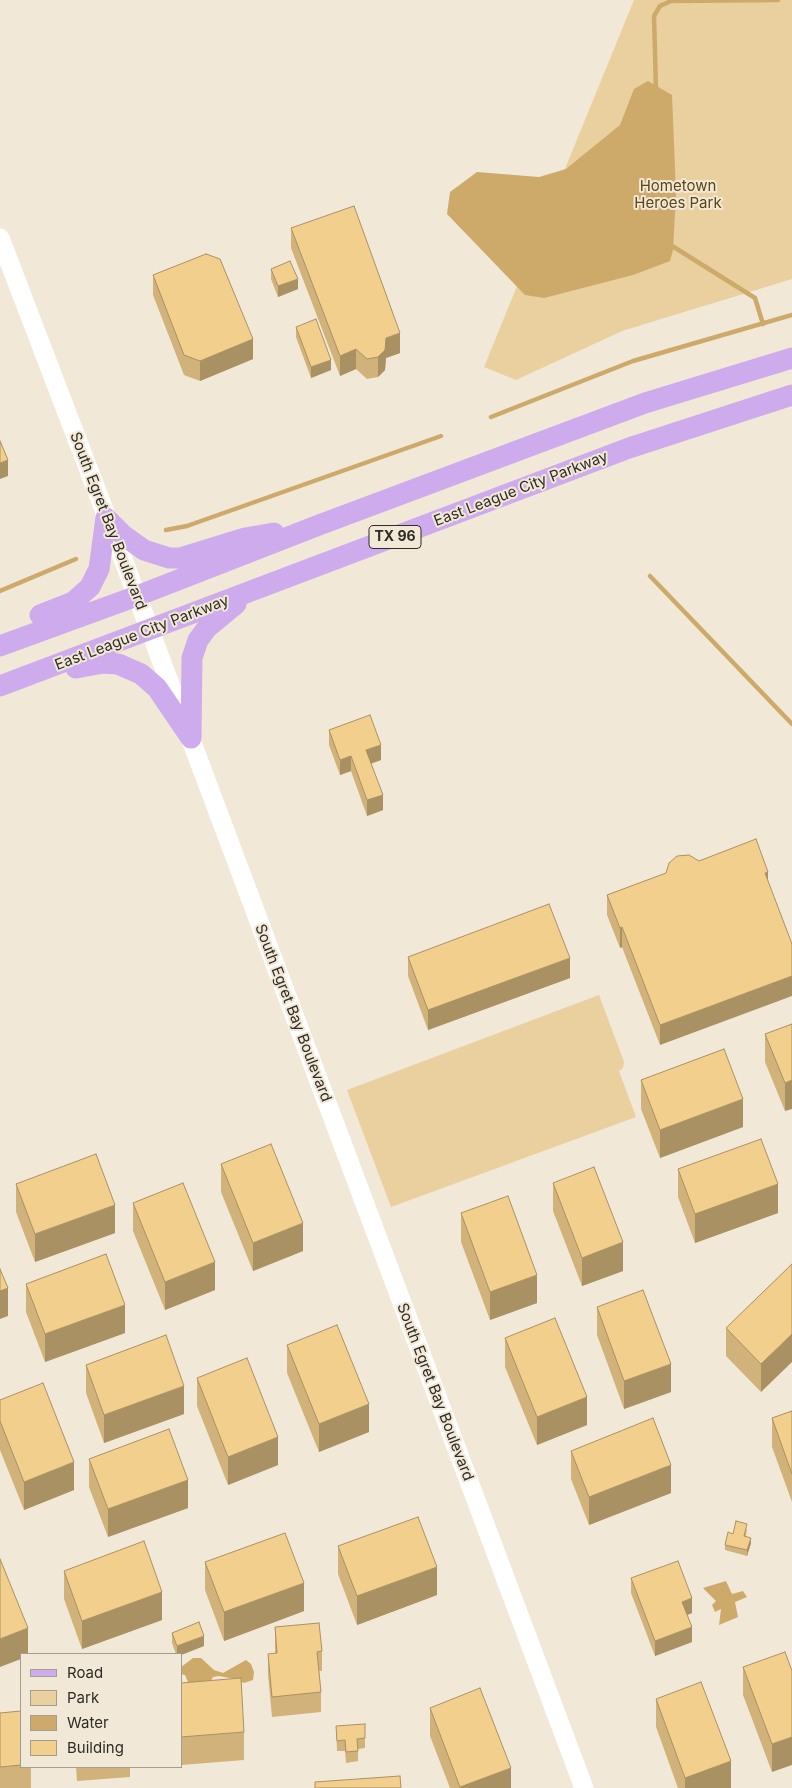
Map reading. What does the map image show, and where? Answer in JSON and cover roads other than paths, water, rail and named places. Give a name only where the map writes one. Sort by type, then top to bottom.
[{"type":"main road","name":"South Egret Bay Boulevard","points":[[0,238],[150,630],[584,1788]]},
{"type":"main road","name":"TX 96","points":[[0,646],[137,596],[319,525],[645,403],[792,358]]},
{"type":"main road","name":"East League City Parkway","points":[[0,686],[629,448],[792,396]]},
{"type":"main road","points":[[106,518],[123,535],[144,550],[169,558],[180,558],[245,538],[319,525]]},
{"type":"main road","points":[[0,630],[66,606],[90,587],[100,569],[106,518]]},
{"type":"main road","points":[[190,738],[190,674],[192,658],[198,640],[206,628],[254,591]]},
{"type":"main road","points":[[20,678],[103,662],[125,666],[141,674],[157,688],[190,738]]},
{"type":"water","points":[[648,81],[672,95],[676,193],[673,250],[670,261],[633,275],[544,298],[525,295],[447,214],[450,192],[477,172],[539,177],[566,169],[620,125],[634,89]]},
{"type":"water","points":[[726,1581],[732,1594],[743,1591],[747,1597],[735,1602],[738,1617],[719,1625],[721,1609],[715,1612],[712,1605],[716,1601],[703,1588]]},
{"type":"water","points":[[193,1658],[201,1658],[214,1670],[223,1673],[246,1660],[251,1664],[254,1672],[253,1680],[244,1683],[219,1676],[213,1677],[209,1684],[188,1682],[185,1675],[182,1674],[182,1666]]},
{"type":"waterway","points":[[656,91],[654,16],[660,6],[671,1],[778,0]]},
{"type":"waterway","points":[[669,244],[755,298],[763,324]]},
{"type":"waterway","points":[[491,417],[633,361],[792,315]]},
{"type":"waterway","points":[[166,530],[187,526],[441,436]]},
{"type":"waterway","points":[[0,591],[76,559]]},
{"type":"waterway","points":[[650,576],[792,724]]},
{"type":"park label","name":"Hometown Heroes Park","points":[[678,194]]}]
